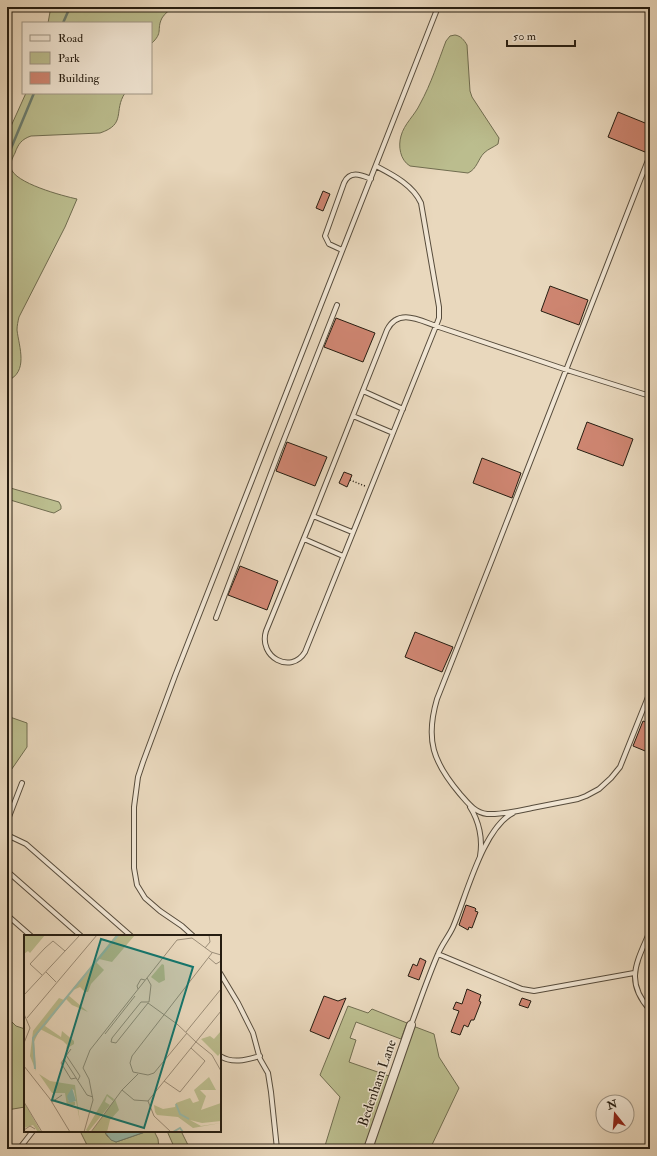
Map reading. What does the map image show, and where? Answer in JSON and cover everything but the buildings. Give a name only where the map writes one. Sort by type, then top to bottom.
[{"type":"street","name":"Bedenham Lane","points":[[368,1149],[411,1025]]},
{"type":"lane","points":[[192,935],[149,902],[141,893],[137,885],[134,874],[133,858],[134,807],[137,784],[143,762],[175,676],[438,7]]},
{"type":"lane","points":[[650,155],[549,413],[529,469],[437,699],[432,718],[431,737],[436,758],[452,784],[467,802],[475,810],[487,814],[502,814],[581,798],[595,791],[618,771],[624,761],[650,692]]},
{"type":"lane","points":[[376,166],[407,185],[418,196],[421,202],[439,307],[439,318],[436,326],[403,409],[303,654],[294,661],[284,662],[271,657],[264,641],[265,634],[387,330],[393,322],[399,318],[407,317],[436,326],[567,370],[650,396]]},
{"type":"lane","points":[[342,250],[329,244],[325,236],[344,183],[354,174],[371,179]]},
{"type":"lane","points":[[216,618],[337,305]]},
{"type":"lane","points":[[363,391],[403,409]]},
{"type":"lane","points":[[353,416],[393,433]]},
{"type":"lane","points":[[313,516],[352,532]]},
{"type":"lane","points":[[304,539],[343,556]]},
{"type":"lane","points":[[7,822],[22,783]]},
{"type":"lane","points":[[467,802],[475,816],[480,836],[481,846],[479,862]]},
{"type":"lane","points":[[411,1025],[438,954],[454,926],[489,840],[499,826],[508,817],[518,811]]},
{"type":"lane","points":[[7,835],[26,844],[130,935]]},
{"type":"lane","points":[[7,872],[80,935]]},
{"type":"lane","points":[[7,916],[29,935]]},
{"type":"lane","points":[[650,931],[638,959],[634,973],[638,993],[650,1010]]},
{"type":"lane","points":[[438,954],[530,991],[545,990],[634,973]]},
{"type":"lane","points":[[221,975],[238,1003],[253,1033],[269,1079],[277,1149]]},
{"type":"lane","points":[[221,1056],[228,1060],[236,1061],[260,1056]]},
{"type":"lane","points":[[19,1149],[33,1132]]},
{"type":"path","points":[[350,480],[370,489]]},
{"type":"green space","points":[[55,7],[173,7],[162,18],[160,22],[159,34],[152,43],[152,22],[48,22],[50,12]]},
{"type":"green space","points":[[455,35],[462,38],[467,45],[470,91],[472,97],[499,138],[498,144],[487,150],[473,169],[468,173],[410,166],[402,157],[400,148],[402,132],[424,96],[446,41],[450,36]]},
{"type":"green space","points":[[26,94],[125,94],[117,121],[108,129],[100,133],[31,136],[21,142],[13,158],[11,168],[14,174],[21,179],[40,188],[77,199],[65,227],[19,317],[17,330],[21,351],[20,365],[18,372],[14,377],[7,381],[7,135]]},
{"type":"green space","points":[[7,487],[59,502],[61,509],[54,513],[7,499]]},
{"type":"green space","points":[[7,716],[27,723],[27,747],[7,776]]},
{"type":"green space","points":[[348,1006],[368,1013],[372,1009],[407,1023],[401,1039],[356,1022],[350,1038],[356,1040],[349,1062],[389,1076],[364,1149],[324,1149],[340,1097],[320,1075]]},
{"type":"green space","points":[[11,1021],[16,1026],[24,1029],[24,1107],[7,1110],[7,1022]]},
{"type":"green space","points":[[413,1026],[434,1034],[439,1057],[459,1088],[430,1149],[371,1149]]},
{"type":"green space","points":[[80,1132],[105,1132],[107,1136],[116,1142],[145,1132],[154,1132],[158,1139],[159,1149],[89,1149]]},
{"type":"green space","points":[[167,1132],[182,1132],[190,1149],[175,1149]]},
{"type":"shaded area","points":[[105,1132],[145,1132],[116,1142],[111,1140]]},
{"type":"waterway","points":[[63,22],[70,7]]},
{"type":"waterway","points":[[7,158],[34,94]]}]
